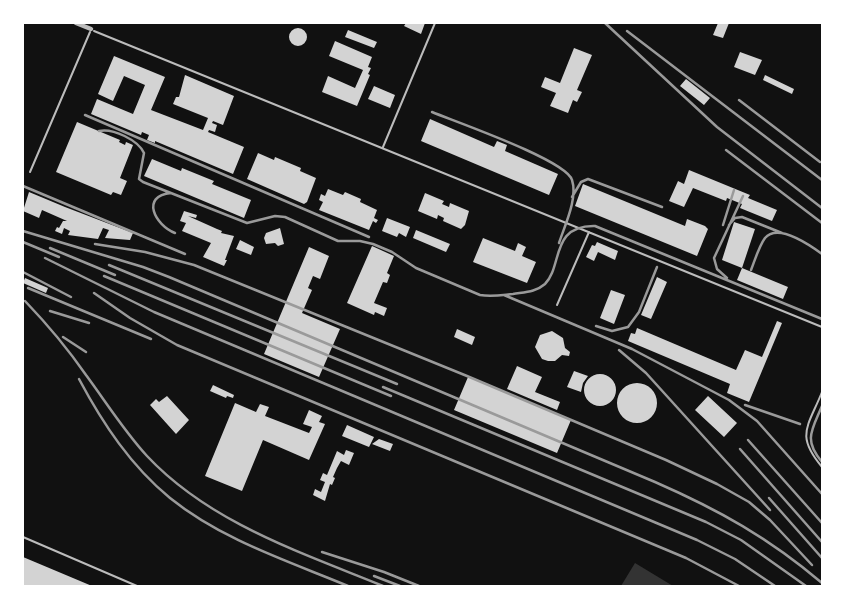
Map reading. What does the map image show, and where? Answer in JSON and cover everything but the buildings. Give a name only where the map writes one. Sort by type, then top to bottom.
[{"type":"street","points":[[76,23],[91,29]]},
{"type":"lane","points":[[383,147],[435,23]]},
{"type":"lane","points":[[30,172],[91,29],[822,327]]},
{"type":"lane","points":[[558,306],[590,231]]},
{"type":"lane","points":[[822,392],[806,430],[806,443],[809,452],[822,467]]},
{"type":"lane","points":[[23,537],[137,586]]},
{"type":"shaded area","points":[[635,563],[673,586],[621,586]]},
{"type":"railway","points":[[605,23],[717,127],[822,208]]},
{"type":"railway","points":[[627,31],[822,180]]},
{"type":"railway","points":[[739,100],[820,162]]},
{"type":"railway","points":[[432,112],[531,152],[565,172],[572,180],[573,195],[559,243]]},
{"type":"railway","points":[[85,115],[369,237]]},
{"type":"railway","points":[[99,131],[118,133],[141,148],[144,153],[139,179],[143,182],[247,223],[275,216],[285,217],[338,241],[373,244],[392,252],[416,268],[480,295],[513,294],[542,287],[550,276],[564,239],[581,227],[595,226],[822,319]]},
{"type":"railway","points":[[726,150],[822,223]]},
{"type":"railway","points":[[572,197],[581,182],[588,179],[662,207]]},
{"type":"railway","points":[[23,186],[185,254]]},
{"type":"railway","points":[[723,225],[734,190]]},
{"type":"railway","points":[[171,193],[161,195],[153,205],[157,218],[175,233]]},
{"type":"railway","points":[[727,278],[717,269],[714,258],[743,196]]},
{"type":"railway","points":[[729,225],[735,218],[742,217],[782,233]]},
{"type":"railway","points":[[23,231],[169,277],[655,482],[743,526],[783,552],[822,583]]},
{"type":"railway","points":[[751,270],[763,241],[771,234],[794,237],[822,254]]},
{"type":"railway","points":[[23,242],[59,257]]},
{"type":"railway","points":[[95,244],[145,252],[194,265],[666,460],[749,502],[770,520],[812,565]]},
{"type":"railway","points":[[50,248],[115,275]]},
{"type":"railway","points":[[45,258],[154,312],[697,540],[735,559],[775,586]]},
{"type":"railway","points":[[109,265],[397,384]]},
{"type":"railway","points":[[596,326],[612,331],[628,327],[639,312],[657,267]]},
{"type":"railway","points":[[23,272],[71,297]]},
{"type":"railway","points":[[104,276],[391,396]]},
{"type":"railway","points":[[28,288],[151,339]]},
{"type":"railway","points":[[94,293],[177,345],[686,558],[739,586]]},
{"type":"railway","points":[[504,295],[632,349],[729,400],[757,421],[822,494]]},
{"type":"railway","points":[[25,301],[65,346],[123,427],[147,456],[172,479],[227,518],[288,548],[383,586]]},
{"type":"railway","points":[[50,311],[89,323]]},
{"type":"railway","points":[[63,337],[86,352]]},
{"type":"railway","points":[[619,350],[646,373],[770,510]]},
{"type":"railway","points":[[79,379],[119,443],[143,472],[170,498],[233,538],[348,586]]},
{"type":"railway","points":[[383,387],[706,522],[741,540],[806,586]]},
{"type":"railway","points":[[745,405],[800,424]]},
{"type":"railway","points":[[822,406],[811,435],[813,447],[822,462]]},
{"type":"railway","points":[[748,440],[822,523]]},
{"type":"railway","points":[[740,449],[822,542]]},
{"type":"railway","points":[[769,498],[822,558]]},
{"type":"railway","points":[[322,552],[419,586]]},
{"type":"railway","points":[[374,576],[400,586]]}]
